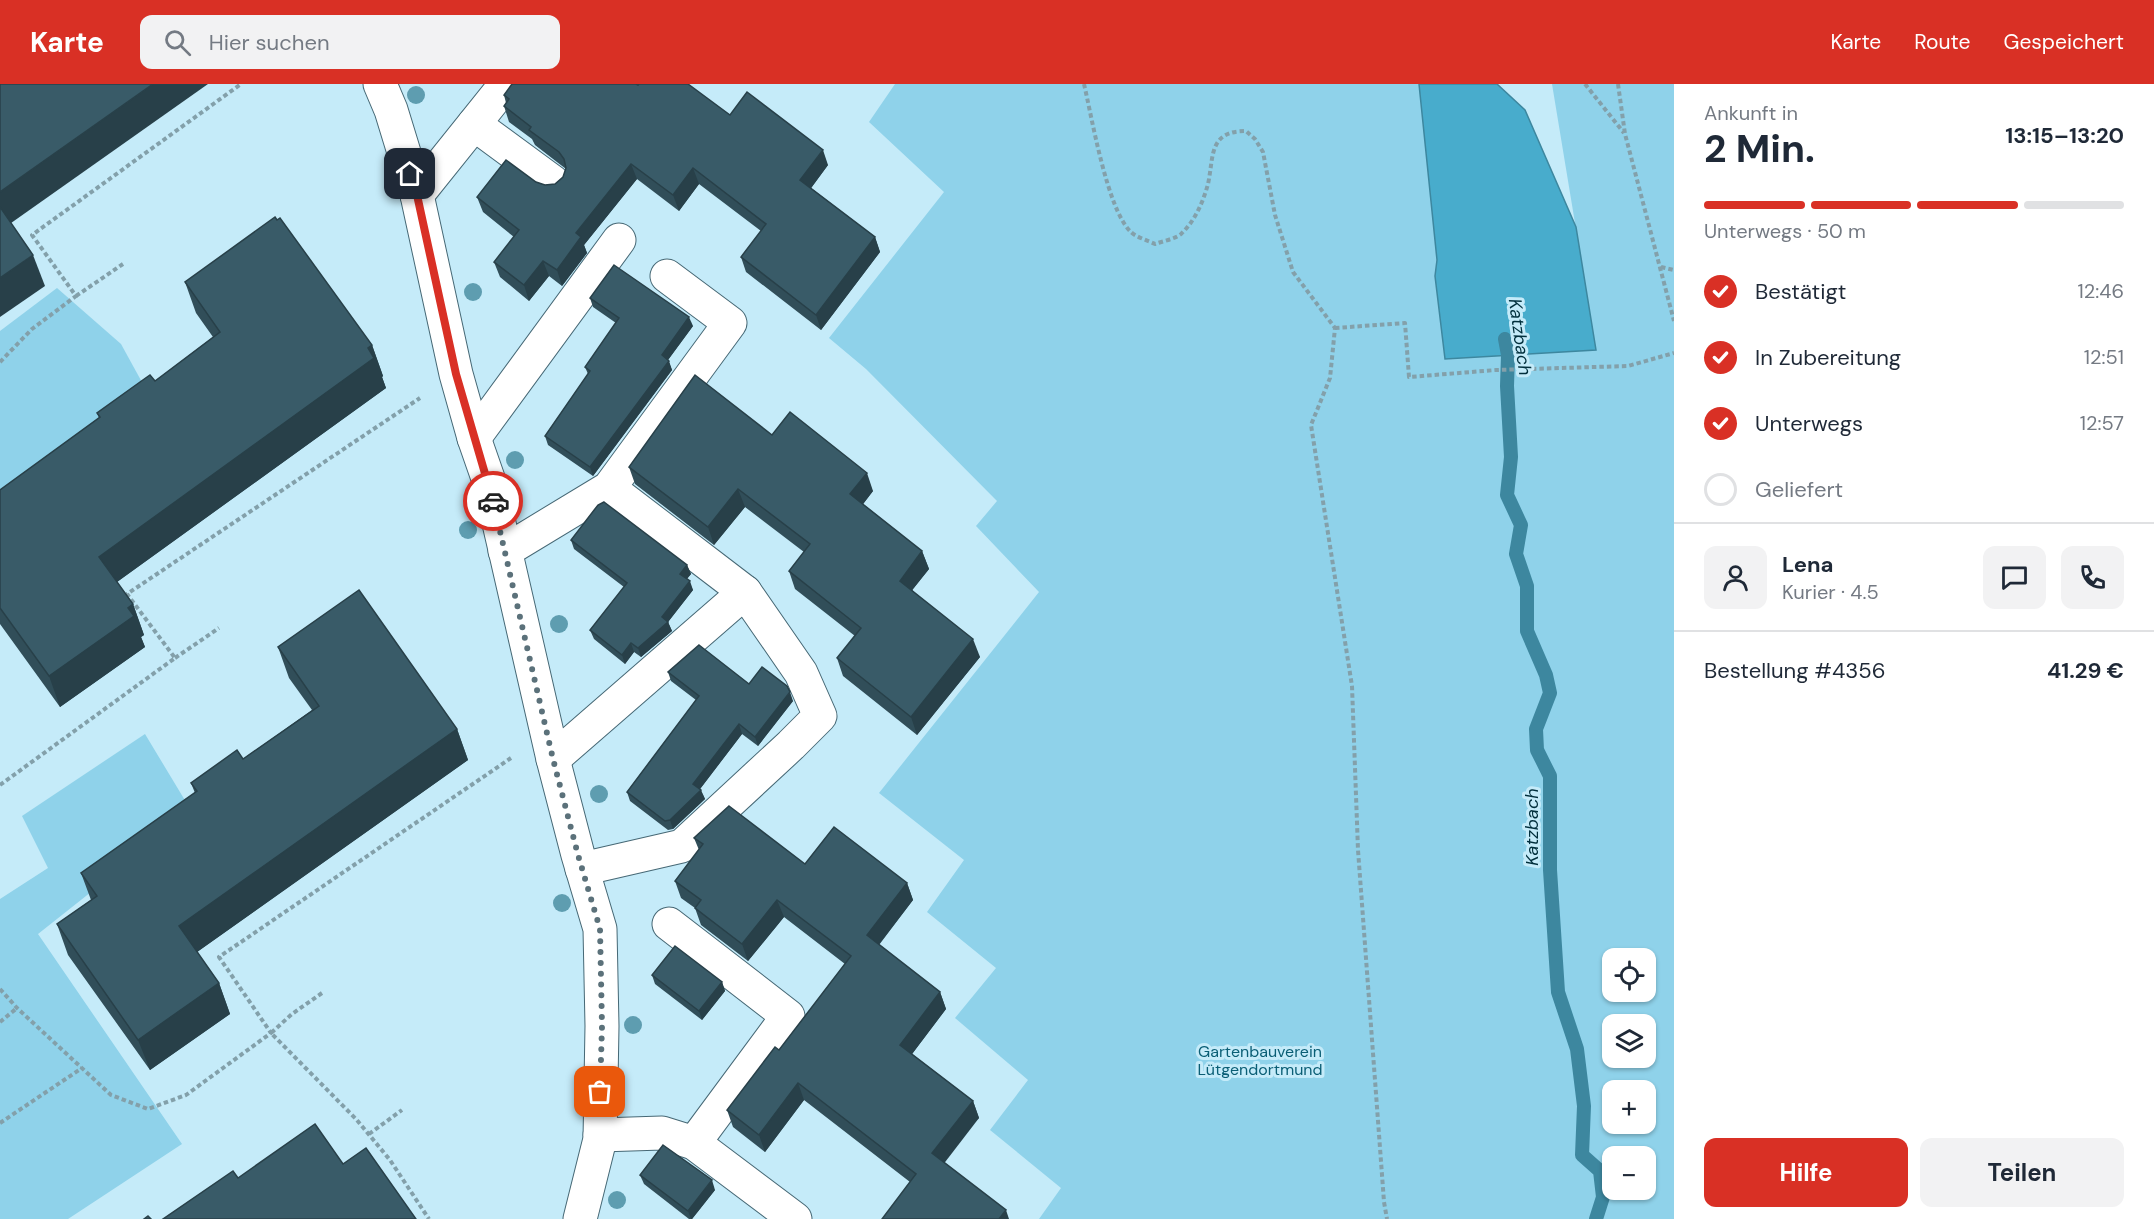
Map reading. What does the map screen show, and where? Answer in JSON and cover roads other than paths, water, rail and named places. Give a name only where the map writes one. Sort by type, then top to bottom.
[{"type":"street","points":[[380,84],[391,110],[417,195],[456,374],[490,484],[551,746],[582,869],[600,929],[602,1026],[600,1135],[580,1219]]},
{"type":"street","points":[[417,195],[506,84]]},
{"type":"street","points":[[474,124],[553,182]]},
{"type":"street","points":[[474,438],[618,240]]},
{"type":"street","points":[[505,551],[609,488],[730,323],[667,276]]},
{"type":"street","points":[[582,869],[682,846],[820,716],[801,673],[745,592],[609,488]]},
{"type":"street","points":[[551,746],[745,592]]},
{"type":"street","points":[[669,924],[788,1016],[694,1143]]},
{"type":"street","points":[[600,1135],[662,1133],[694,1143],[795,1219]]},
{"type":"water","points":[[1419,84],[1497,84],[1525,110],[1576,227],[1596,350],[1445,359],[1435,276],[1437,260]]},
{"type":"waterway","name":"Katzbach","points":[[1505,339],[1508,355],[1507,386],[1511,457],[1507,495],[1521,525],[1516,554],[1527,586],[1527,631],[1546,675],[1550,693],[1536,729],[1537,750],[1550,776],[1550,870],[1558,992],[1577,1049],[1584,1106],[1582,1155],[1600,1171],[1603,1197],[1596,1219]]},
{"type":"park label","name":"Gartenbauverein Lütgendortmund","points":[[1260,1060]]}]
